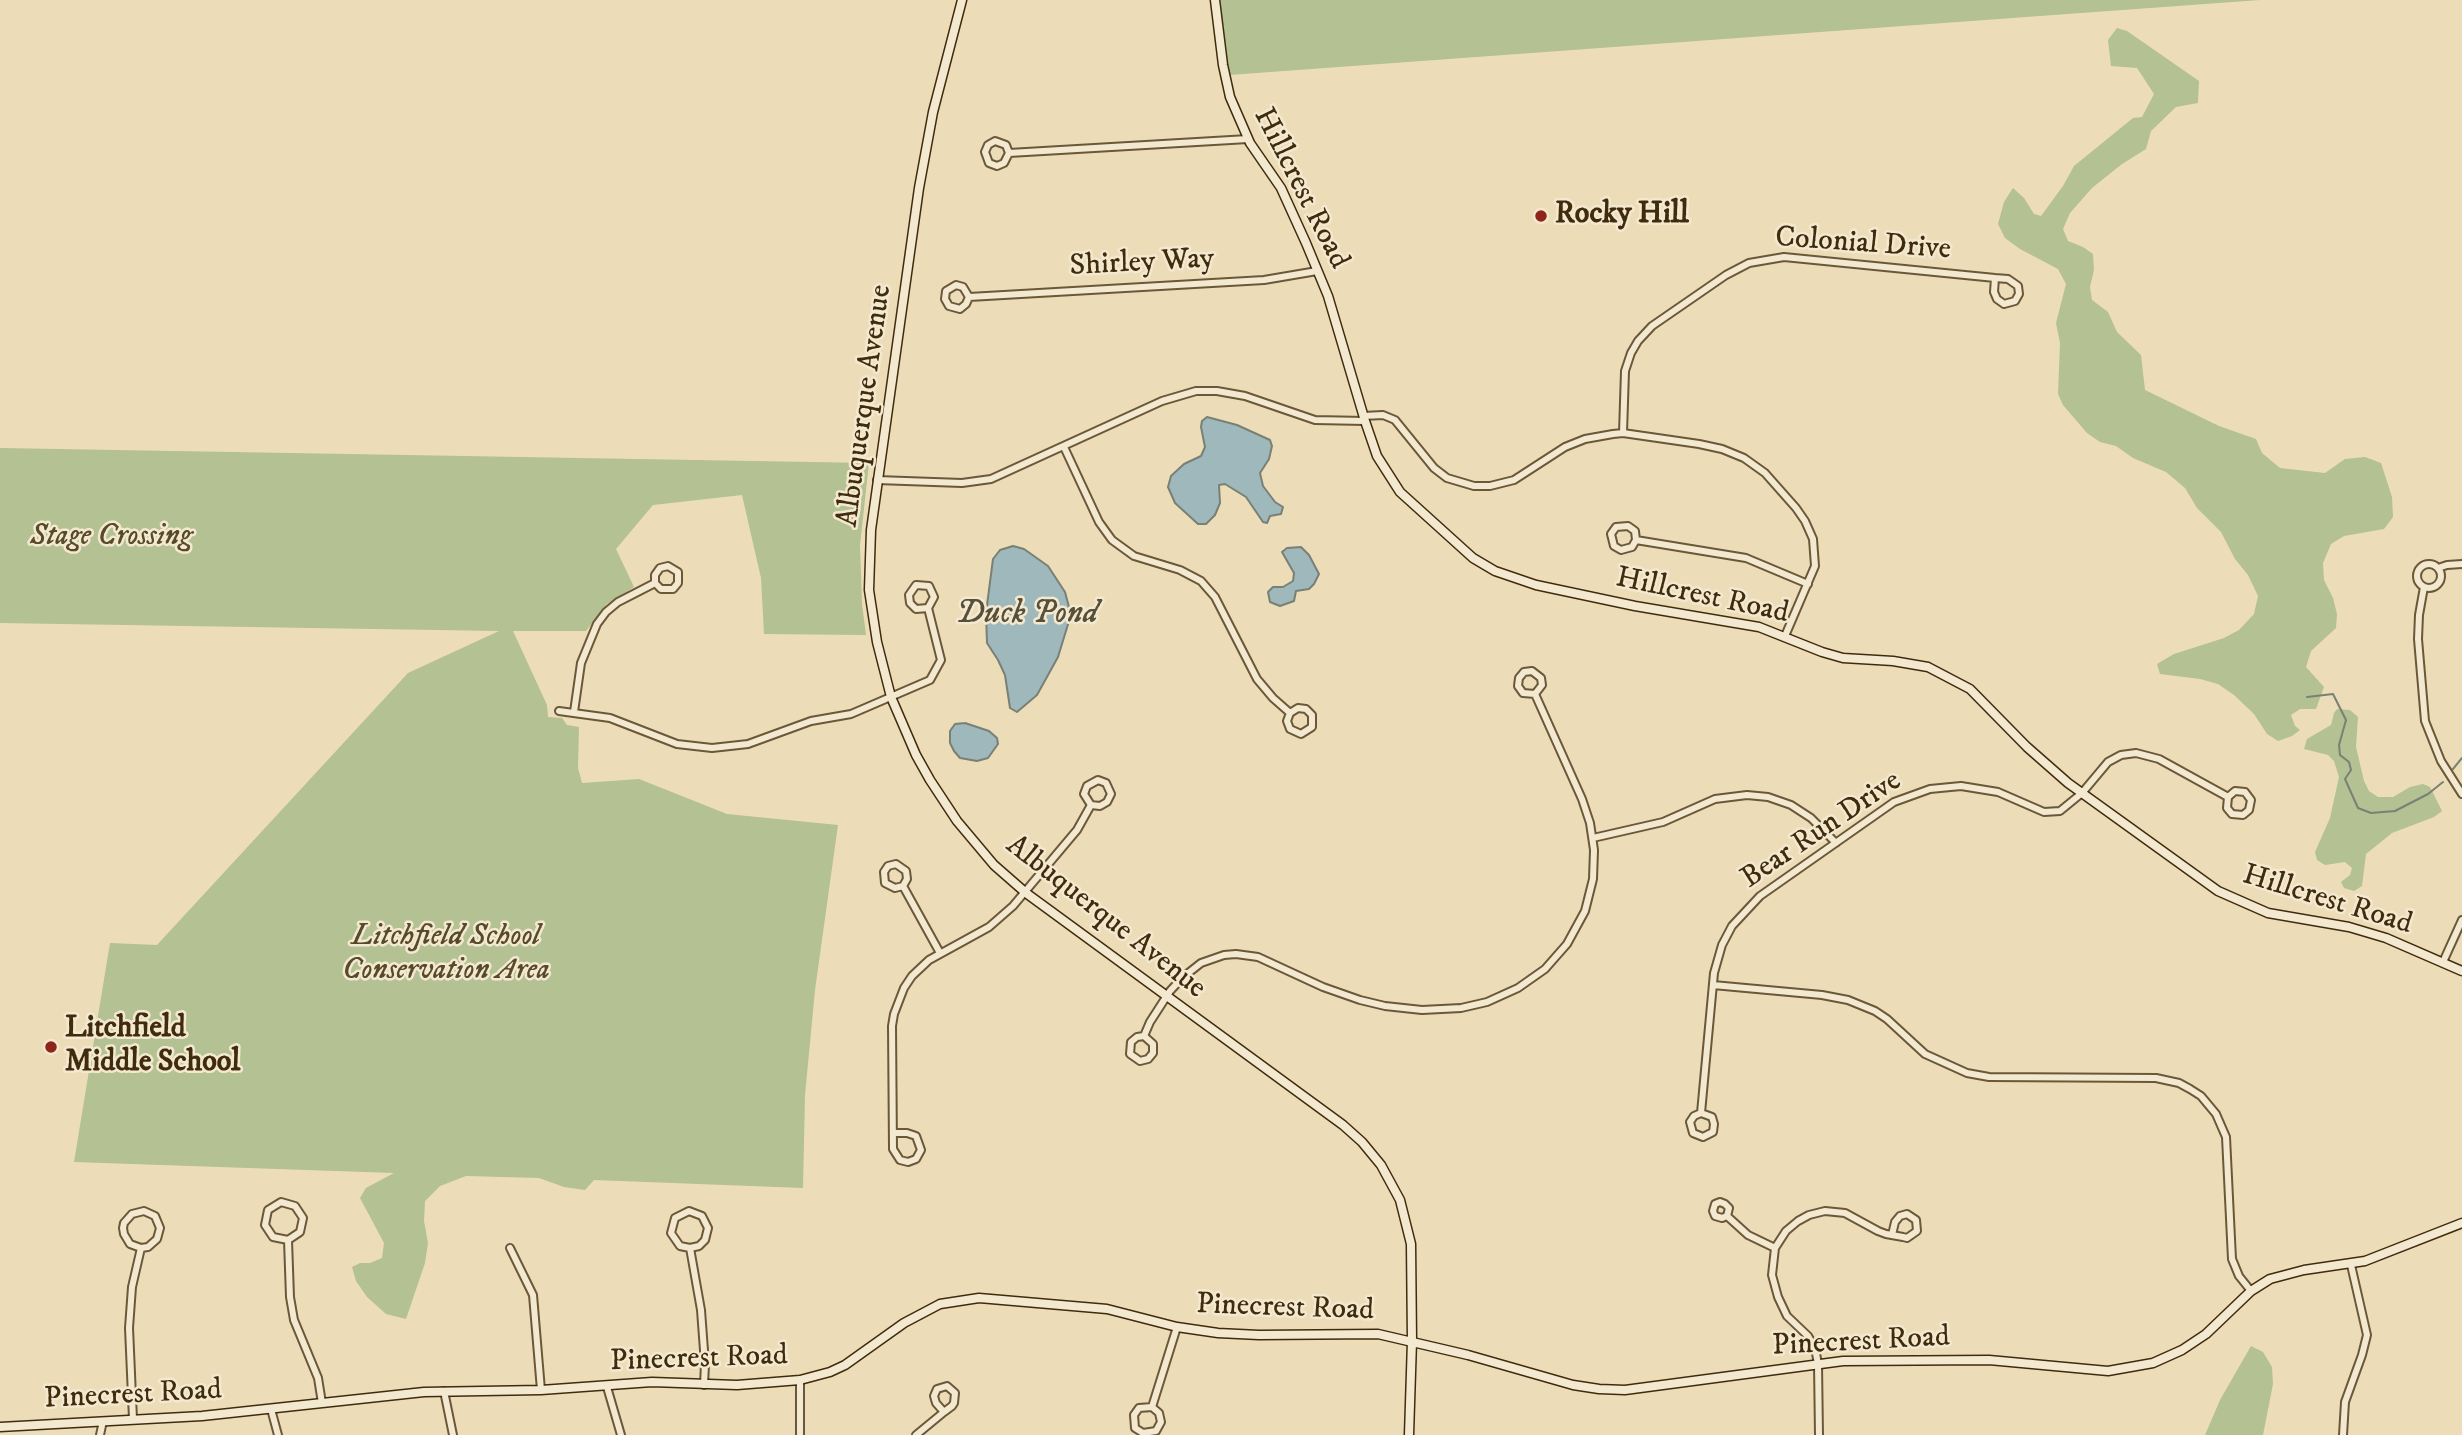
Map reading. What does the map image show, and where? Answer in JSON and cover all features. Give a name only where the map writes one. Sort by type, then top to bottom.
[{"type":"street","name":"Albuquerque Avenue","points":[[962,0],[933,112],[919,188],[877,480],[869,558],[869,590],[877,642],[891,697],[916,755],[957,821],[994,865],[1026,893],[1343,1125],[1381,1165],[1395,1189],[1409,1231],[1413,1266],[1409,1435]]},
{"type":"street","name":"Hillcrest Road","points":[[1215,0],[1230,97],[1248,139],[1281,188],[1317,271],[1334,315],[1377,456],[1400,492],[1450,539],[1494,571],[1514,579],[1566,592],[1759,627],[1828,654],[1928,667],[1970,689],[2032,752],[2082,793],[2236,901],[2268,912],[2365,931],[2462,971]]},
{"type":"street","points":[[1009,153],[1248,139]]},
{"type":"street","points":[[999,141],[1006,145],[1009,153],[1004,163],[997,166],[986,160],[988,145],[999,141]]},
{"type":"street","name":"Colonial Drive","points":[[1623,433],[1625,371],[1638,341],[1652,326],[1726,275],[1749,263],[1784,257],[1995,278]]},
{"type":"street","name":"Shirley Way","points":[[969,297],[1265,280],[1317,271]]},
{"type":"street","points":[[1995,278],[2015,282],[2019,294],[2015,301],[2008,304],[1997,299],[1994,292],[1995,278]]},
{"type":"street","points":[[877,480],[962,483],[977,481],[1010,471],[1162,401],[1196,391],[1217,391],[1245,396],[1315,420],[1364,419],[1383,415],[1395,420],[1406,431],[1424,458],[1441,474],[1466,484],[1482,486],[1514,480],[1556,452],[1595,436],[1623,433],[1715,447],[1759,467],[1796,508],[1808,527],[1814,545],[1815,560],[1808,584],[1785,636]]},
{"type":"street","points":[[1064,447],[1107,535],[1126,552],[1180,570],[1201,581],[1215,597],[1257,679],[1290,713]]},
{"type":"street","points":[[1628,526],[1635,531],[1636,540],[1632,547],[1621,550],[1611,542],[1611,534],[1616,527],[1628,526]]},
{"type":"street","points":[[1636,540],[1746,558],[1808,584]]},
{"type":"street","points":[[2427,563],[2438,568],[2441,575],[2438,584],[2431,588],[2424,587],[2417,578],[2418,570],[2427,563]]},
{"type":"street","points":[[2438,568],[2462,564]]},
{"type":"street","points":[[668,566],[678,572],[678,583],[673,589],[665,591],[655,583],[654,575],[660,568],[668,566]]},
{"type":"street","points":[[574,712],[583,656],[597,624],[618,602],[655,583]]},
{"type":"street","points":[[559,711],[610,718],[677,744],[723,747],[748,744],[811,722],[845,716],[926,683],[940,666],[940,652],[928,608],[934,597],[932,589],[925,585],[916,585],[910,591],[910,603],[916,609],[928,608]]},
{"type":"street","points":[[2424,587],[2418,639],[2425,721],[2441,761],[2462,794]]},
{"type":"street","points":[[1524,672],[1536,672],[1541,678],[1542,685],[1535,695],[1523,693],[1518,686],[1519,678],[1524,672]]},
{"type":"street","points":[[1144,1036],[1166,996],[1182,978],[1201,963],[1236,954],[1258,957],[1336,992],[1385,1006],[1435,1010],[1474,1006],[1518,988],[1537,975],[1560,953],[1574,934],[1585,911],[1594,869],[1593,838],[1582,799],[1535,695]]},
{"type":"street","points":[[1297,708],[1306,709],[1314,719],[1312,727],[1306,733],[1293,732],[1287,721],[1290,713],[1297,708]]},
{"type":"street","points":[[2082,793],[2108,762],[2121,755],[2136,753],[2159,759],[2228,797]]},
{"type":"street","points":[[1093,781],[1102,781],[1110,790],[1110,798],[1104,805],[1091,805],[1086,798],[1087,786],[1093,781]]},
{"type":"street","name":"Bear Run Drive","points":[[1701,1113],[1713,985],[1722,945],[1744,910],[1768,890],[1894,802],[1930,789],[1952,786],[1979,787],[1998,792],[2036,809],[2052,812],[2066,808],[2082,793]]},
{"type":"street","points":[[2235,791],[2245,792],[2251,800],[2249,810],[2240,815],[2232,814],[2227,808],[2228,797],[2235,791]]},
{"type":"street","points":[[1593,838],[1663,822],[1715,799],[1747,795],[1769,797],[1791,805],[1811,818],[1836,843]]},
{"type":"street","points":[[892,1133],[916,1136],[921,1145],[916,1158],[904,1162],[896,1157],[892,1149],[892,1133],[894,1014],[898,1000],[912,976],[940,953],[989,927],[1026,893],[1077,830],[1091,805]]},
{"type":"street","points":[[903,886],[940,953]]},
{"type":"street","points":[[2442,962],[2462,920]]},
{"type":"street","points":[[1713,985],[1848,1000],[1887,1019],[1924,1054],[1967,1073],[1989,1077],[2156,1078],[2179,1083],[2190,1089],[2201,1096],[2216,1114],[2226,1137],[2232,1259],[2239,1276],[2251,1291]]},
{"type":"street","points":[[1144,1036],[1153,1044],[1153,1053],[1148,1059],[1140,1061],[1133,1057],[1129,1046],[1137,1037],[1144,1036]]},
{"type":"street","points":[[276,1203],[291,1203],[301,1213],[303,1223],[300,1232],[288,1240],[273,1237],[266,1230],[266,1214],[276,1203]]},
{"type":"street","points":[[144,1211],[155,1216],[160,1234],[153,1244],[141,1248],[126,1240],[123,1228],[132,1214],[144,1211]]},
{"type":"street","points":[[689,1211],[702,1216],[708,1227],[705,1240],[699,1246],[690,1248],[676,1242],[671,1228],[679,1214],[689,1211]]},
{"type":"street","points":[[1819,1435],[1818,1364],[1812,1341],[1787,1316],[1778,1297],[1772,1275],[1776,1248],[1786,1231],[1794,1224],[1819,1212],[1845,1213],[1878,1231],[1892,1235],[1907,1238],[1914,1235],[1918,1228],[1916,1220],[1907,1214],[1900,1216],[1895,1222],[1892,1235]]},
{"type":"street","points":[[1727,1216],[1753,1239],[1776,1248]]},
{"type":"street","name":"Pinecrest Road","points":[[0,1427],[202,1416],[444,1391],[541,1390],[652,1382],[737,1385],[800,1380],[830,1372],[845,1364],[922,1312],[959,1299],[979,1298],[1119,1311],[1177,1327],[1218,1333],[1259,1335],[1362,1332],[1412,1341],[1599,1390],[1625,1390],[1866,1360],[1989,1360],[2090,1370],[2124,1370],[2153,1363],[2189,1346],[2206,1334],[2251,1291],[2270,1279],[2285,1274],[2351,1265],[2462,1223]]},
{"type":"street","points":[[288,1240],[292,1312],[318,1378],[322,1403]]},
{"type":"street","points":[[133,1419],[130,1307],[141,1248]]},
{"type":"street","points":[[510,1248],[533,1295],[541,1390]]},
{"type":"street","points":[[690,1248],[701,1310],[704,1385]]},
{"type":"street","points":[[2343,1435],[2345,1402],[2367,1335],[2351,1265]]},
{"type":"street","points":[[1152,1407],[1177,1327]]},
{"type":"street","points":[[800,1380],[800,1435]]},
{"type":"street","points":[[607,1387],[621,1435]]},
{"type":"street","points":[[444,1391],[453,1435]]},
{"type":"street","points":[[1152,1407],[1159,1413],[1161,1422],[1152,1433],[1143,1433],[1135,1428],[1134,1415],[1139,1408],[1152,1407]]},
{"type":"street","points":[[271,1409],[278,1435]]},
{"type":"street","points":[[916,1435],[944,1412]]},
{"type":"street","points":[[100,1435],[103,1420]]},
{"type":"green space","points":[[1218,0],[2260,0],[1229,75]]},
{"type":"green space","points":[[2117,28],[2127,31],[2199,81],[2198,103],[2176,107],[2151,131],[2146,149],[2092,188],[2070,213],[2063,229],[2068,241],[2093,254],[2094,270],[2090,287],[2092,300],[2108,312],[2117,332],[2141,355],[2145,390],[2219,426],[2256,439],[2262,453],[2280,468],[2325,473],[2345,459],[2365,457],[2381,463],[2392,497],[2393,517],[2384,529],[2344,536],[2331,544],[2323,563],[2324,580],[2337,614],[2336,628],[2311,651],[2306,667],[2324,687],[2316,709],[2300,709],[2291,715],[2295,726],[2300,730],[2278,741],[2267,734],[2254,714],[2234,695],[2218,684],[2160,674],[2157,664],[2174,654],[2224,638],[2239,630],[2254,614],[2258,596],[2221,532],[2197,508],[2185,488],[2166,472],[2133,458],[2116,446],[2100,442],[2087,433],[2063,405],[2058,394],[2060,343],[2056,323],[2066,284],[2058,269],[2005,238],[1998,224],[2004,202],[2013,188],[2024,198],[2034,214],[2041,216],[2074,166],[2133,118],[2142,117],[2154,94],[2137,68],[2111,66],[2108,40]]},
{"type":"green space","name":"Litchfield School Conservation Area","points":[[0,448],[869,463],[860,545],[866,635],[764,634],[761,578],[742,495],[653,505],[616,549],[634,587],[607,604],[586,631],[513,631],[547,705],[548,717],[562,718],[567,725],[579,727],[578,768],[582,783],[639,779],[727,814],[838,825],[815,990],[805,1095],[803,1188],[594,1180],[585,1190],[564,1187],[539,1178],[466,1176],[440,1186],[425,1201],[424,1221],[428,1243],[425,1263],[406,1319],[386,1314],[367,1297],[356,1281],[352,1267],[382,1258],[384,1243],[360,1198],[366,1188],[394,1173],[74,1162],[110,943],[157,945],[408,673],[499,631],[0,623]]},
{"type":"green space","points":[[2337,709],[2350,710],[2358,717],[2356,747],[2369,791],[2378,797],[2393,797],[2410,787],[2423,784],[2430,787],[2442,811],[2434,817],[2392,833],[2366,854],[2362,886],[2354,891],[2344,888],[2341,882],[2350,875],[2352,868],[2345,862],[2325,865],[2317,860],[2315,852],[2330,818],[2339,777],[2334,761],[2328,755],[2304,749],[2307,739],[2331,725]]},
{"type":"green space","points":[[2251,1346],[2263,1352],[2272,1367],[2273,1384],[2263,1435],[2205,1435],[2220,1400]]},
{"type":"water","points":[[1207,417],[1237,425],[1270,440],[1272,446],[1269,459],[1260,473],[1263,486],[1275,502],[1283,507],[1281,514],[1270,516],[1267,523],[1263,522],[1246,497],[1225,484],[1219,485],[1220,503],[1215,515],[1206,524],[1198,524],[1175,503],[1168,487],[1171,476],[1184,464],[1201,456],[1205,447],[1201,427],[1202,421]]},
{"type":"water","name":"Duck Pond","points":[[1013,546],[1024,549],[1048,566],[1065,592],[1069,607],[1069,621],[1058,657],[1037,695],[1017,712],[1010,708],[1005,675],[987,643],[986,613],[993,559],[1000,550]]},
{"type":"water","points":[[1301,547],[1309,555],[1319,574],[1314,584],[1309,589],[1296,591],[1294,601],[1280,606],[1270,602],[1268,592],[1273,587],[1283,587],[1293,581],[1294,573],[1282,552],[1287,548]]},
{"type":"water","points":[[965,723],[989,731],[997,738],[998,744],[988,758],[977,761],[960,758],[954,751],[950,743],[950,731],[955,724]]},
{"type":"waterway","points":[[2307,697],[2333,694],[2346,720],[2339,745],[2340,755],[2349,762],[2351,770],[2345,779],[2358,808],[2371,813],[2395,811],[2428,794],[2443,782]]},
{"type":"waterway","points":[[2453,769],[2462,758]]},
{"type":"place","name":"Rocky Hill","points":[[1541,216]]},
{"type":"place","name":"Litchfield Middle School","points":[[51,1047]]},
{"type":"park label","name":"Stage Crossing","points":[[111,538]]}]
